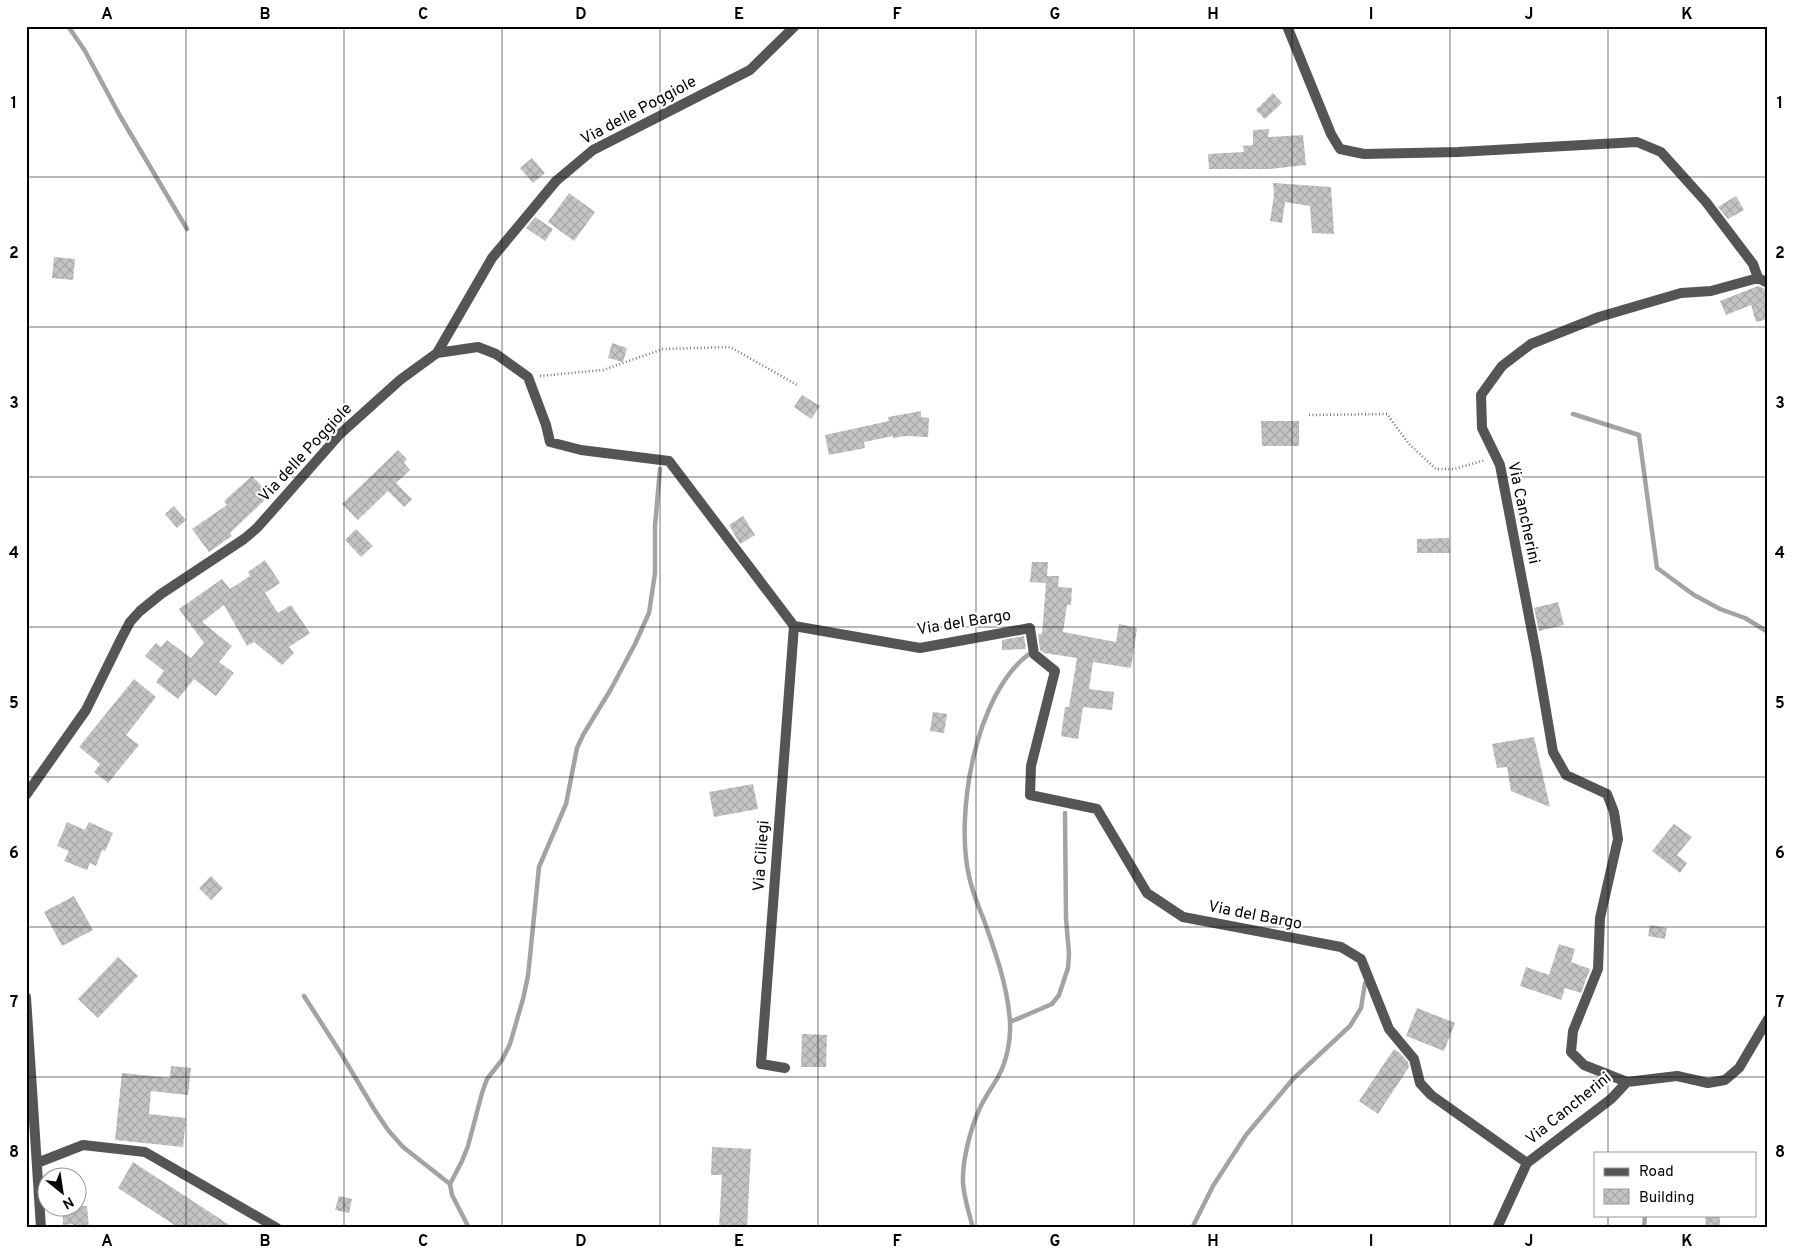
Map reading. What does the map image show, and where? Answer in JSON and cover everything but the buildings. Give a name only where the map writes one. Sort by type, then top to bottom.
[{"type":"street","name":"Via delle Poggiole","points":[[26,795],[86,710],[130,622],[140,610],[160,594],[258,528],[340,434],[400,380],[437,353],[492,258],[556,181],[593,150],[750,70],[795,26]]},
{"type":"street","points":[[1287,26],[1331,134],[1340,149],[1364,154],[1458,152],[1637,142],[1661,152],[1706,202],[1753,264],[1758,278],[1768,283]]},
{"type":"street","name":"Via Cancherini","points":[[1497,1228],[1527,1163],[1611,1099],[1627,1082],[1584,1065],[1571,1052],[1573,1032],[1598,969],[1600,918],[1618,839],[1614,812],[1608,794],[1566,774],[1553,752],[1536,648],[1500,465],[1482,428],[1481,395],[1502,366],[1531,344],[1599,317],[1681,294],[1711,291],[1758,278]]},
{"type":"street","points":[[437,353],[478,347],[496,354],[528,377],[546,425],[550,442],[581,450],[669,461],[794,626]]},
{"type":"street","name":"Via Ciliegi","points":[[785,1068],[761,1064],[794,626]]},
{"type":"street","name":"Via del Bargo","points":[[794,626],[920,648],[1030,628],[1034,654],[1055,672],[1031,766],[1030,795],[1097,810],[1148,893],[1183,917],[1341,947],[1361,959],[1389,1029],[1414,1059],[1420,1083],[1431,1095],[1527,1163]]},
{"type":"street","points":[[26,997],[41,1228]]},
{"type":"street","points":[[1627,1082],[1677,1076],[1708,1083],[1725,1080],[1739,1068],[1768,1019]]},
{"type":"street","points":[[37,1163],[83,1145],[145,1152],[277,1228]]},
{"type":"path","points":[[528,377],[603,370],[663,348],[730,347],[799,386]]},
{"type":"path","points":[[1309,415],[1387,414],[1409,444],[1436,469],[1454,469],[1496,456]]},
{"type":"waterway","points":[[68,26],[85,51],[120,116],[187,229]]},
{"type":"waterway","points":[[1573,414],[1639,435],[1657,568],[1694,595],[1720,609],[1745,618],[1768,632]]},
{"type":"waterway","points":[[469,1228],[452,1195],[450,1184],[468,1146],[487,1079],[502,1060],[510,1044],[528,976],[539,867],[566,804],[577,748],[611,689],[649,613],[655,573],[655,526],[660,469]]},
{"type":"waterway","points":[[973,1228],[964,1189],[965,1156],[979,1110],[1004,1064],[1008,1050],[1010,1029],[1009,1009],[1001,971],[969,876],[965,850],[968,789],[983,725],[995,697],[1010,672],[1029,654]]},
{"type":"waterway","points":[[1010,1022],[1052,1004],[1059,995],[1068,968],[1065,813]]},
{"type":"waterway","points":[[1192,1228],[1213,1186],[1246,1135],[1293,1079],[1350,1026],[1361,1008],[1365,983]]},
{"type":"waterway","points":[[304,996],[388,1130],[403,1147],[450,1184]]},
{"type":"waterway","points":[[1644,1228],[1645,1216]]}]
